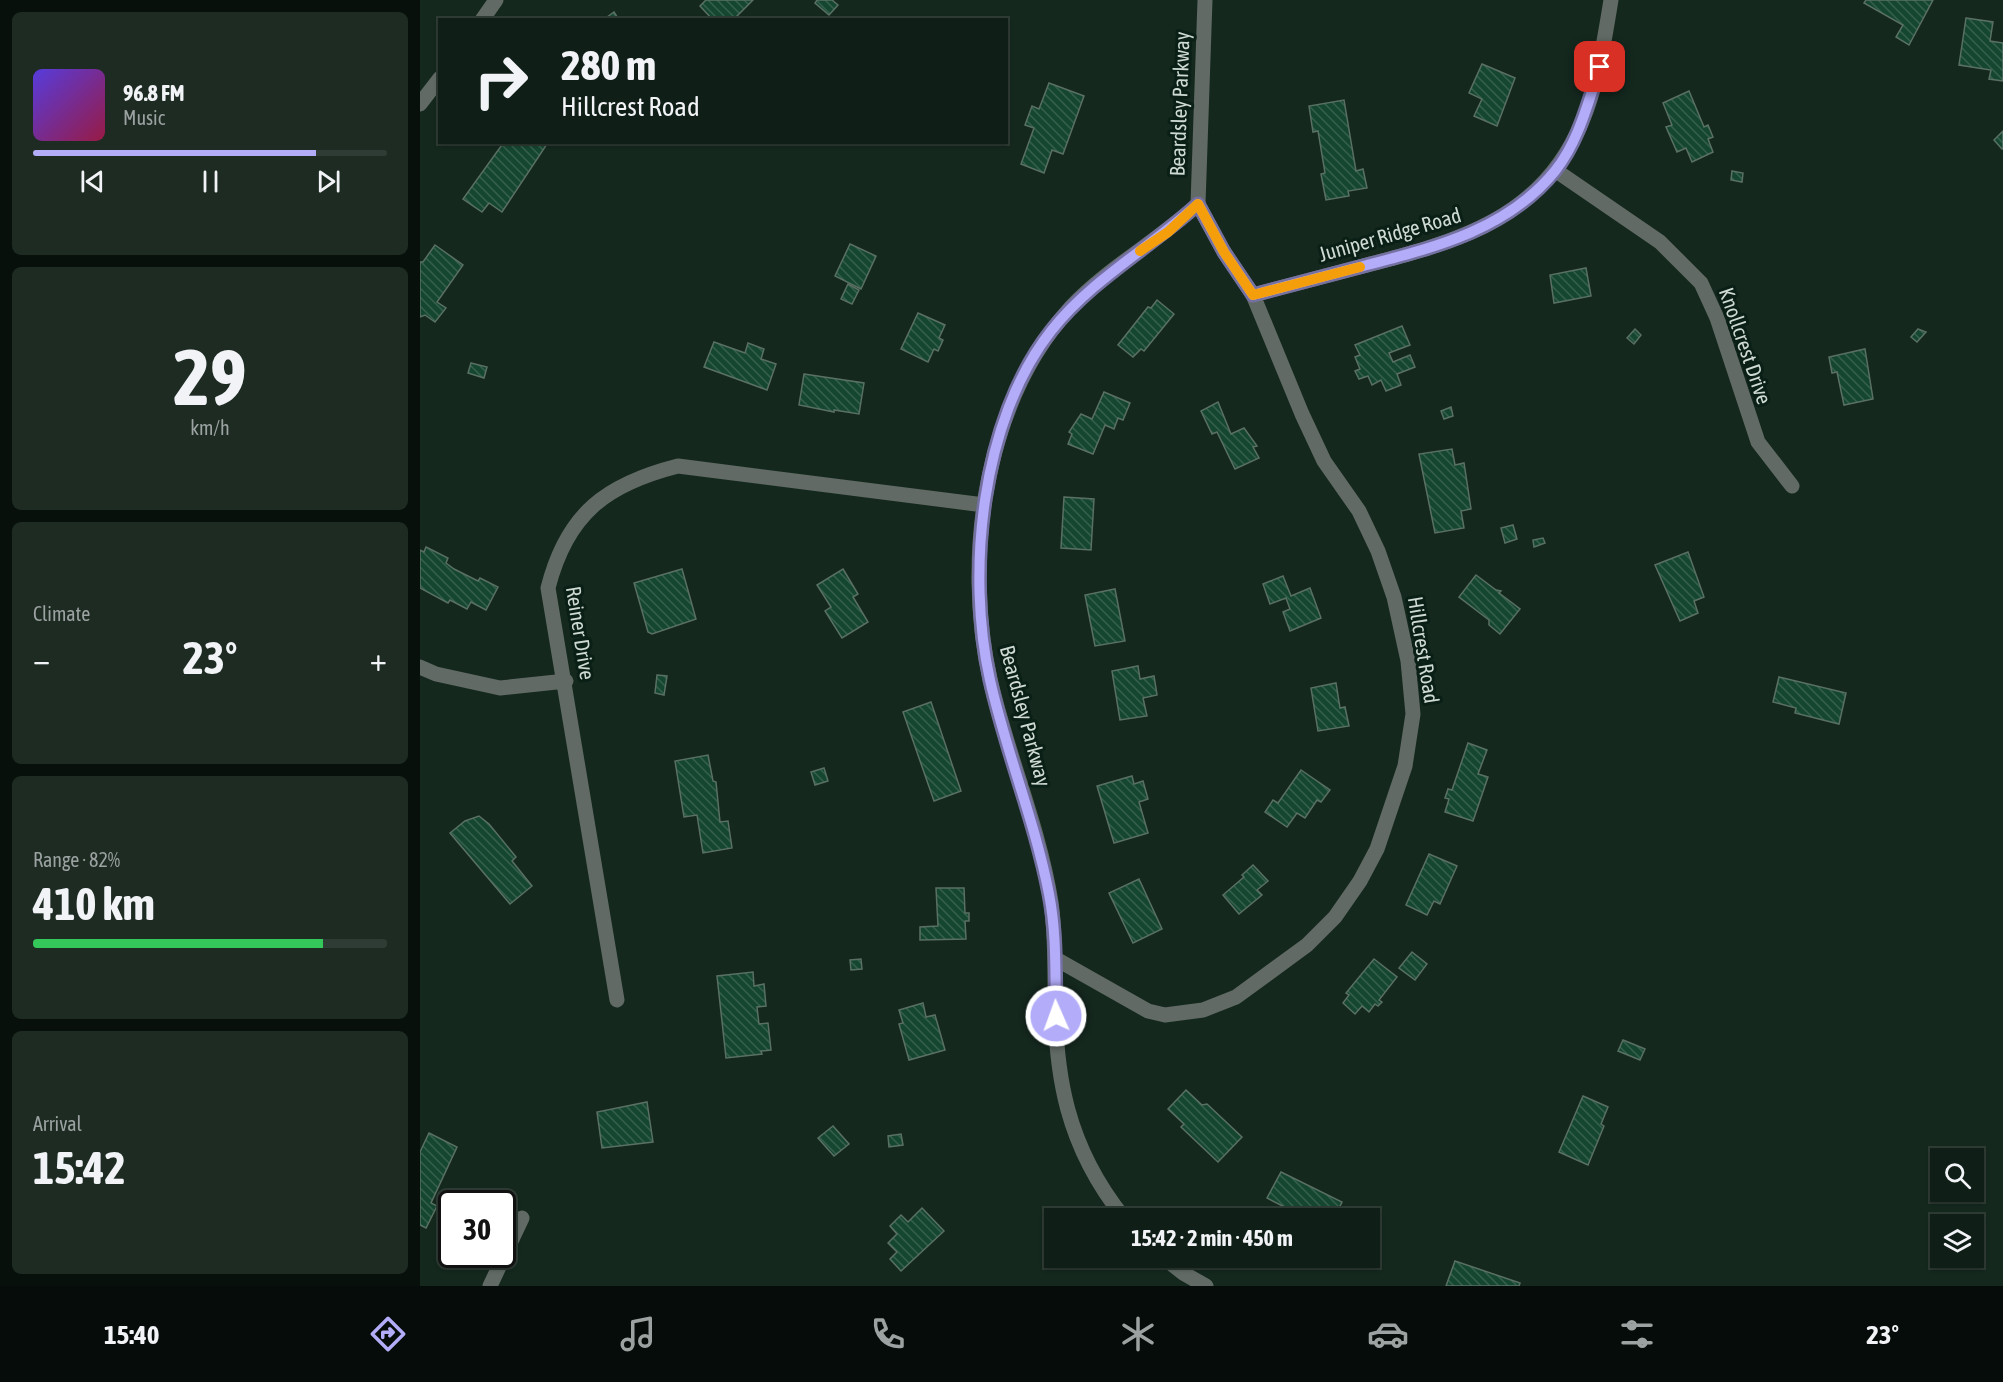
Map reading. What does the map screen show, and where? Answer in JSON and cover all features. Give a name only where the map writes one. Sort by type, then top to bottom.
[{"type":"street","points":[[483,18],[496,0]]},
{"type":"street","name":"Beardsley Parkway","points":[[1116,1208],[1101,1190],[1085,1162],[1064,1101],[1057,1050],[1056,958],[1049,894],[1031,816],[991,682],[982,641],[979,598],[984,505],[998,445],[1010,407],[1025,373],[1049,333],[1100,280],[1168,232],[1198,204],[1205,0]]},
{"type":"street","name":"Juniper Ridge Road","points":[[1253,295],[1423,251],[1477,231],[1524,201],[1556,170],[1581,124],[1600,67],[1611,0]]},
{"type":"street","points":[[420,104],[438,81]]},
{"type":"street","name":"Knollcrest Drive","points":[[1556,170],[1660,242],[1683,262],[1701,283],[1717,318],[1758,442],[1792,486]]},
{"type":"street","name":"Hillcrest Road","points":[[1056,958],[1148,1011],[1166,1015],[1203,1010],[1236,997],[1307,945],[1335,917],[1360,881],[1377,849],[1405,766],[1413,714],[1408,661],[1394,597],[1378,551],[1359,511],[1324,461],[1253,295],[1224,252],[1198,204]]},
{"type":"street","name":"Reiner Drive","points":[[617,1000],[566,681],[548,588],[554,565],[567,537],[590,509],[619,486],[645,475],[678,466],[984,505]]},
{"type":"street","points":[[420,667],[436,674],[500,688],[566,681]]},
{"type":"street","points":[[490,1286],[522,1218]]},
{"type":"street","points":[[1176,1268],[1206,1286]]},
{"type":"building","points":[[706,0],[753,0],[735,18],[711,18],[700,6]]},
{"type":"building","points":[[817,0],[832,0],[838,5],[829,15],[815,3]]},
{"type":"building","points":[[1866,0],[1933,0],[1909,45],[1896,37],[1903,25],[1864,3]]},
{"type":"building","points":[[614,12],[618,18],[606,18]]},
{"type":"building","points":[[1966,18],[1993,22],[1990,41],[2003,43],[2003,81],[1989,79],[1991,70],[1959,65]]},
{"type":"building","points":[[1482,64],[1515,78],[1497,126],[1474,116],[1482,99],[1469,93]]},
{"type":"building","points":[[1049,83],[1084,96],[1063,154],[1052,150],[1044,173],[1021,164],[1034,128],[1025,125],[1032,106],[1039,109]]},
{"type":"building","points":[[1689,91],[1704,127],[1708,125],[1713,137],[1708,139],[1713,152],[1692,162],[1686,148],[1677,152],[1666,127],[1672,125],[1663,103]]},
{"type":"building","points":[[1344,100],[1356,171],[1363,169],[1367,188],[1348,191],[1349,196],[1326,200],[1321,174],[1325,173],[1318,131],[1313,132],[1309,106]]},
{"type":"building","points":[[2003,131],[2003,149],[2002,149],[1994,140]]},
{"type":"building","points":[[503,144],[547,144],[502,212],[489,203],[482,212],[463,199]]},
{"type":"building","points":[[1732,171],[1743,173],[1742,182],[1731,180]]},
{"type":"building","points":[[850,244],[876,256],[861,289],[835,276]]},
{"type":"building","points":[[435,245],[463,265],[437,302],[446,308],[435,322],[425,315],[420,317],[420,262],[423,262]]},
{"type":"building","points":[[1586,268],[1591,296],[1554,303],[1550,275]]},
{"type":"building","points":[[848,284],[859,290],[852,304],[841,299]]},
{"type":"building","points":[[1157,300],[1174,314],[1144,351],[1141,349],[1133,357],[1118,345],[1148,307],[1151,308]]},
{"type":"building","points":[[918,313],[945,325],[939,338],[943,340],[938,351],[934,349],[928,362],[901,349]]},
{"type":"building","points":[[1402,326],[1410,345],[1389,353],[1393,362],[1410,355],[1415,367],[1397,374],[1401,385],[1386,391],[1381,380],[1372,385],[1368,376],[1359,379],[1355,371],[1360,369],[1355,357],[1360,355],[1355,345]]},
{"type":"building","points":[[1635,329],[1641,335],[1634,344],[1627,338]]},
{"type":"building","points":[[1918,329],[1926,332],[1917,342],[1911,337]]},
{"type":"building","points":[[714,342],[745,353],[748,343],[764,349],[761,359],[776,364],[767,390],[704,367]]},
{"type":"building","points":[[1865,349],[1873,399],[1844,405],[1837,372],[1832,373],[1829,357]]},
{"type":"building","points":[[471,363],[487,367],[484,378],[468,373]]},
{"type":"building","points":[[804,374],[864,383],[859,414],[799,405]]},
{"type":"building","points":[[1104,392],[1130,403],[1123,420],[1118,418],[1114,429],[1105,425],[1093,454],[1068,444],[1072,434],[1069,432],[1081,414],[1092,419]]},
{"type":"building","points":[[1218,402],[1231,434],[1244,428],[1257,446],[1253,447],[1259,458],[1235,469],[1217,432],[1212,434],[1201,411]]},
{"type":"building","points":[[1451,407],[1453,416],[1444,419],[1441,411]]},
{"type":"building","points":[[1452,449],[1455,465],[1464,463],[1471,509],[1461,511],[1464,528],[1435,533],[1419,454]]},
{"type":"building","points":[[1064,497],[1094,499],[1091,550],[1061,548]]},
{"type":"building","points":[[1513,525],[1517,539],[1505,543],[1501,528]]},
{"type":"building","points":[[1543,538],[1545,543],[1534,547],[1533,540]]},
{"type":"building","points":[[426,547],[448,558],[446,563],[454,569],[478,581],[480,578],[498,587],[486,610],[471,602],[467,609],[450,600],[448,603],[420,588],[420,550],[424,552]]},
{"type":"building","points":[[1688,552],[1704,597],[1694,601],[1698,613],[1680,621],[1655,565]]},
{"type":"building","points":[[682,569],[696,619],[652,634],[648,632],[634,583]]},
{"type":"building","points":[[843,569],[858,594],[853,597],[868,622],[842,638],[825,611],[831,607],[817,585]]},
{"type":"building","points":[[1476,575],[1496,590],[1501,591],[1499,593],[1520,609],[1500,634],[1489,625],[1489,620],[1459,597]]},
{"type":"building","points":[[1283,576],[1291,596],[1310,588],[1321,618],[1290,631],[1283,612],[1290,609],[1286,598],[1270,604],[1263,584]]},
{"type":"building","points":[[1115,589],[1125,641],[1095,646],[1085,595]]},
{"type":"building","points":[[1138,666],[1140,679],[1154,676],[1157,695],[1143,698],[1147,716],[1120,720],[1112,671]]},
{"type":"building","points":[[657,675],[667,676],[664,695],[655,693]]},
{"type":"building","points":[[1779,677],[1846,693],[1839,724],[1795,713],[1796,708],[1773,702]]},
{"type":"building","points":[[1336,683],[1340,708],[1345,707],[1349,726],[1318,731],[1311,688]]},
{"type":"building","points":[[931,702],[961,791],[934,801],[903,712]]},
{"type":"building","points":[[1468,743],[1487,750],[1478,774],[1488,777],[1473,821],[1445,812],[1449,799],[1445,798],[1448,789],[1452,790]]},
{"type":"building","points":[[708,755],[713,781],[716,782],[720,822],[728,821],[732,848],[703,853],[697,815],[684,817],[675,761]]},
{"type":"building","points":[[824,768],[828,781],[815,785],[811,772]]},
{"type":"building","points":[[1301,770],[1330,790],[1321,802],[1317,800],[1305,818],[1297,813],[1287,827],[1265,812],[1273,800],[1278,803]]},
{"type":"building","points":[[1132,776],[1134,784],[1143,781],[1148,799],[1139,802],[1148,833],[1114,843],[1097,786]]},
{"type":"building","points":[[479,816],[489,824],[516,857],[512,861],[532,886],[510,904],[450,833],[465,821]]},
{"type":"building","points":[[1429,854],[1457,866],[1440,904],[1434,901],[1427,915],[1406,905]]},
{"type":"building","points":[[1253,865],[1268,881],[1257,890],[1262,895],[1239,914],[1223,895],[1244,877],[1242,875]]},
{"type":"building","points":[[1139,879],[1162,929],[1133,943],[1109,893]]},
{"type":"building","points":[[936,888],[964,888],[965,913],[969,913],[969,921],[965,921],[966,939],[920,940],[920,927],[938,926]]},
{"type":"building","points":[[1412,952],[1427,964],[1415,980],[1399,968]]},
{"type":"building","points":[[861,959],[862,969],[851,970],[850,960]]},
{"type":"building","points":[[1374,959],[1397,977],[1379,1000],[1382,1002],[1378,1006],[1375,1004],[1369,1012],[1362,1006],[1355,1014],[1343,1003],[1349,995],[1346,993]]},
{"type":"building","points":[[753,972],[754,986],[764,984],[766,1006],[757,1007],[759,1024],[768,1023],[771,1050],[761,1051],[762,1054],[726,1058],[717,976]]},
{"type":"building","points":[[923,1003],[926,1017],[935,1015],[945,1050],[909,1060],[899,1024],[903,1023],[899,1010]]},
{"type":"building","points":[[1623,1040],[1645,1049],[1640,1060],[1618,1051]]},
{"type":"building","points":[[1186,1090],[1202,1105],[1207,1104],[1242,1137],[1218,1162],[1181,1127],[1184,1124],[1168,1109]]},
{"type":"building","points":[[1583,1096],[1608,1107],[1601,1124],[1604,1126],[1588,1165],[1559,1152]]},
{"type":"building","points":[[647,1102],[653,1142],[602,1148],[597,1112]]},
{"type":"building","points":[[833,1126],[849,1144],[834,1156],[818,1138]]},
{"type":"building","points":[[429,1133],[457,1147],[431,1203],[437,1206],[426,1228],[420,1225],[420,1152]]},
{"type":"building","points":[[901,1134],[903,1145],[889,1147],[888,1136]]},
{"type":"building","points":[[1281,1172],[1342,1202],[1339,1208],[1286,1208],[1267,1198]]},
{"type":"building","points":[[922,1208],[944,1231],[901,1271],[890,1259],[897,1252],[888,1243],[897,1234],[890,1226],[901,1215],[908,1222]]},
{"type":"building","points":[[1455,1261],[1520,1283],[1519,1286],[1446,1286]]},
{"type":"slow traffic","points":[[1140,251],[1168,232],[1198,204],[1224,252],[1253,295],[1360,267]]},
{"type":"route","points":[[1056,1016],[1056,958],[1049,894],[1031,816],[991,682],[982,641],[979,598],[984,505],[998,445],[1010,407],[1025,373],[1049,333],[1072,306],[1100,280],[1168,232],[1198,204],[1224,252],[1253,295],[1423,251],[1477,231],[1524,201],[1556,170],[1581,124],[1600,67]]}]
